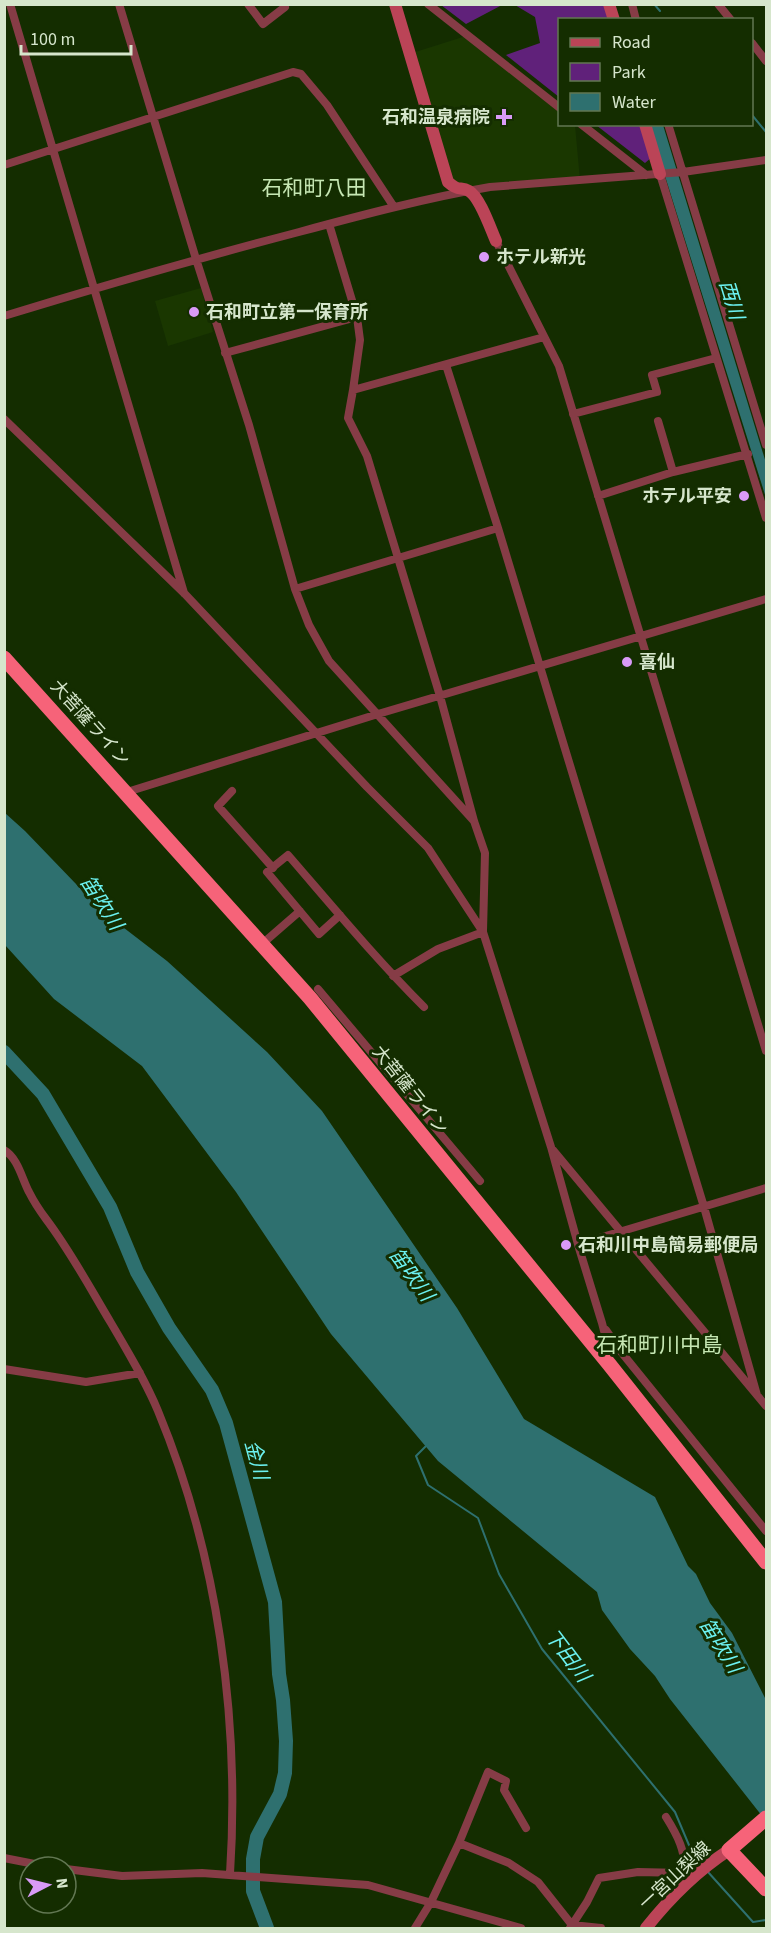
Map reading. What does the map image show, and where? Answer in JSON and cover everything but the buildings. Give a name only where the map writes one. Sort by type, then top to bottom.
[{"type":"highway","name":"大菩薩ライン","points":[[4,658],[310,998],[360,1048],[766,1562]]},
{"type":"highway","points":[[766,1818],[734,1846],[766,1889]]},
{"type":"street","points":[[10,4],[184,593]]},
{"type":"street","points":[[119,4],[249,425],[295,589],[309,625],[329,661],[474,821]]},
{"type":"street","points":[[248,4],[263,24],[285,7],[283,4]]},
{"type":"street","points":[[395,4],[448,183],[455,189],[469,191],[479,204],[559,366],[766,1051]]},
{"type":"street","points":[[428,4],[558,106]]},
{"type":"street","points":[[718,4],[729,18]]},
{"type":"street","points":[[753,45],[766,59]]},
{"type":"street","points":[[4,165],[292,72],[301,74],[327,105],[394,207]]},
{"type":"street","points":[[584,126],[646,174]]},
{"type":"street","points":[[646,126],[766,518]]},
{"type":"street","points":[[668,126],[680,172],[766,445]]},
{"type":"street","points":[[4,316],[196,259],[394,207],[469,191],[490,187],[662,174],[766,160]]},
{"type":"street","points":[[329,224],[357,317],[360,340],[348,418],[367,456],[485,853],[483,932]]},
{"type":"street","points":[[225,353],[357,317]]},
{"type":"street","points":[[353,390],[544,337]]},
{"type":"street","points":[[573,414],[657,392],[652,375],[716,358]]},
{"type":"street","points":[[446,365],[498,528],[704,1207],[757,1395]]},
{"type":"street","points":[[4,419],[184,593],[367,787],[428,848],[483,932],[551,1147],[602,1323],[608,1346],[609,1364]]},
{"type":"street","points":[[657,421],[673,472]]},
{"type":"street","points":[[598,496],[673,472],[748,454]]},
{"type":"street","points":[[295,589],[498,528]]},
{"type":"street","points":[[127,792],[378,714],[766,599]]},
{"type":"street","points":[[232,791],[218,806],[273,868]]},
{"type":"street","points":[[340,915],[320,934],[267,872],[288,855],[393,976],[424,1007]]},
{"type":"street","points":[[262,944],[300,911]]},
{"type":"street","points":[[393,976],[438,949],[483,932]]},
{"type":"street","points":[[318,989],[360,1048],[480,1181]]},
{"type":"street","points":[[551,1147],[766,1406]]},
{"type":"street","points":[[4,1150],[11,1154],[28,1192],[68,1249],[140,1373],[158,1409],[174,1451],[203,1550],[220,1637],[232,1767],[233,1834],[230,1874]]},
{"type":"street","points":[[579,1248],[599,1238],[766,1188]]},
{"type":"street","points":[[602,1323],[622,1353],[766,1531]]},
{"type":"street","points":[[4,1369],[86,1382],[140,1373]]},
{"type":"street","points":[[415,1929],[431,1902],[459,1843],[488,1772],[507,1781],[504,1790],[526,1828]]},
{"type":"street","points":[[571,1927],[599,1878],[638,1872],[683,1873],[682,1850],[666,1817]]},
{"type":"street","points":[[459,1843],[509,1863],[538,1882],[571,1927],[601,1929]]},
{"type":"street","name":"一宮山梨線","points":[[646,1929],[663,1907],[696,1875],[734,1846]]},
{"type":"street","points":[[78,1870],[122,1876],[230,1874],[368,1885],[521,1929]]},
{"type":"shaded area","points":[[466,36],[558,107],[558,126],[575,126],[580,180],[455,189],[409,54]]},
{"type":"shaded area","points":[[201,288],[213,332],[168,346],[155,301]]},
{"type":"green space","points":[[441,5],[502,5],[466,24]]},
{"type":"green space","points":[[515,5],[606,5],[610,18],[558,18],[558,96],[506,55],[540,43],[535,17]]},
{"type":"green space","points":[[597,126],[642,126],[652,157],[645,163]]},
{"type":"water","points":[[649,126],[663,126],[766,463],[766,498]]},
{"type":"water","name":"笛吹川","points":[[5,813],[102,911],[167,961],[267,1052],[322,1111],[457,1308],[524,1419],[655,1497],[688,1566],[696,1574],[710,1603],[732,1633],[766,1700],[766,1821],[670,1699],[655,1676],[630,1649],[602,1610],[597,1592],[438,1461],[331,1334],[236,1192],[142,1066],[54,999],[5,945]]},
{"type":"waterway","points":[[654,4],[660,11]]},
{"type":"waterway","points":[[753,116],[766,132]]},
{"type":"waterway","name":"金川","points":[[4,1052],[43,1094],[110,1207],[137,1272],[169,1328],[212,1390],[226,1423],[275,1602],[279,1674],[283,1700],[286,1741],[285,1773],[280,1794],[257,1837],[253,1859],[253,1891],[267,1928]]},
{"type":"waterway","name":"下田川","points":[[428,1444],[416,1456],[428,1485],[478,1518],[499,1574],[542,1649],[675,1812],[694,1857],[702,1866]]},
{"type":"waterway","name":"下田川","points":[[708,1872],[753,1922],[766,1920]]},
{"type":"place","name":"石和温泉病院","points":[[504,117]]},
{"type":"place","name":"ホテル新光","points":[[484,257]]},
{"type":"place","name":"石和町立第一保育所","points":[[194,312]]},
{"type":"place","name":"ホテル平安","points":[[744,496]]},
{"type":"place","name":"喜仙","points":[[627,662]]},
{"type":"place","name":"石和川中島簡易郵便局","points":[[566,1245]]},
{"type":"district","name":"石和町八田","points":[[314,188]]},
{"type":"district","name":"石和町川中島","points":[[659,1345]]},
{"type":"water label","name":"西川","points":[[731,300]]}]
